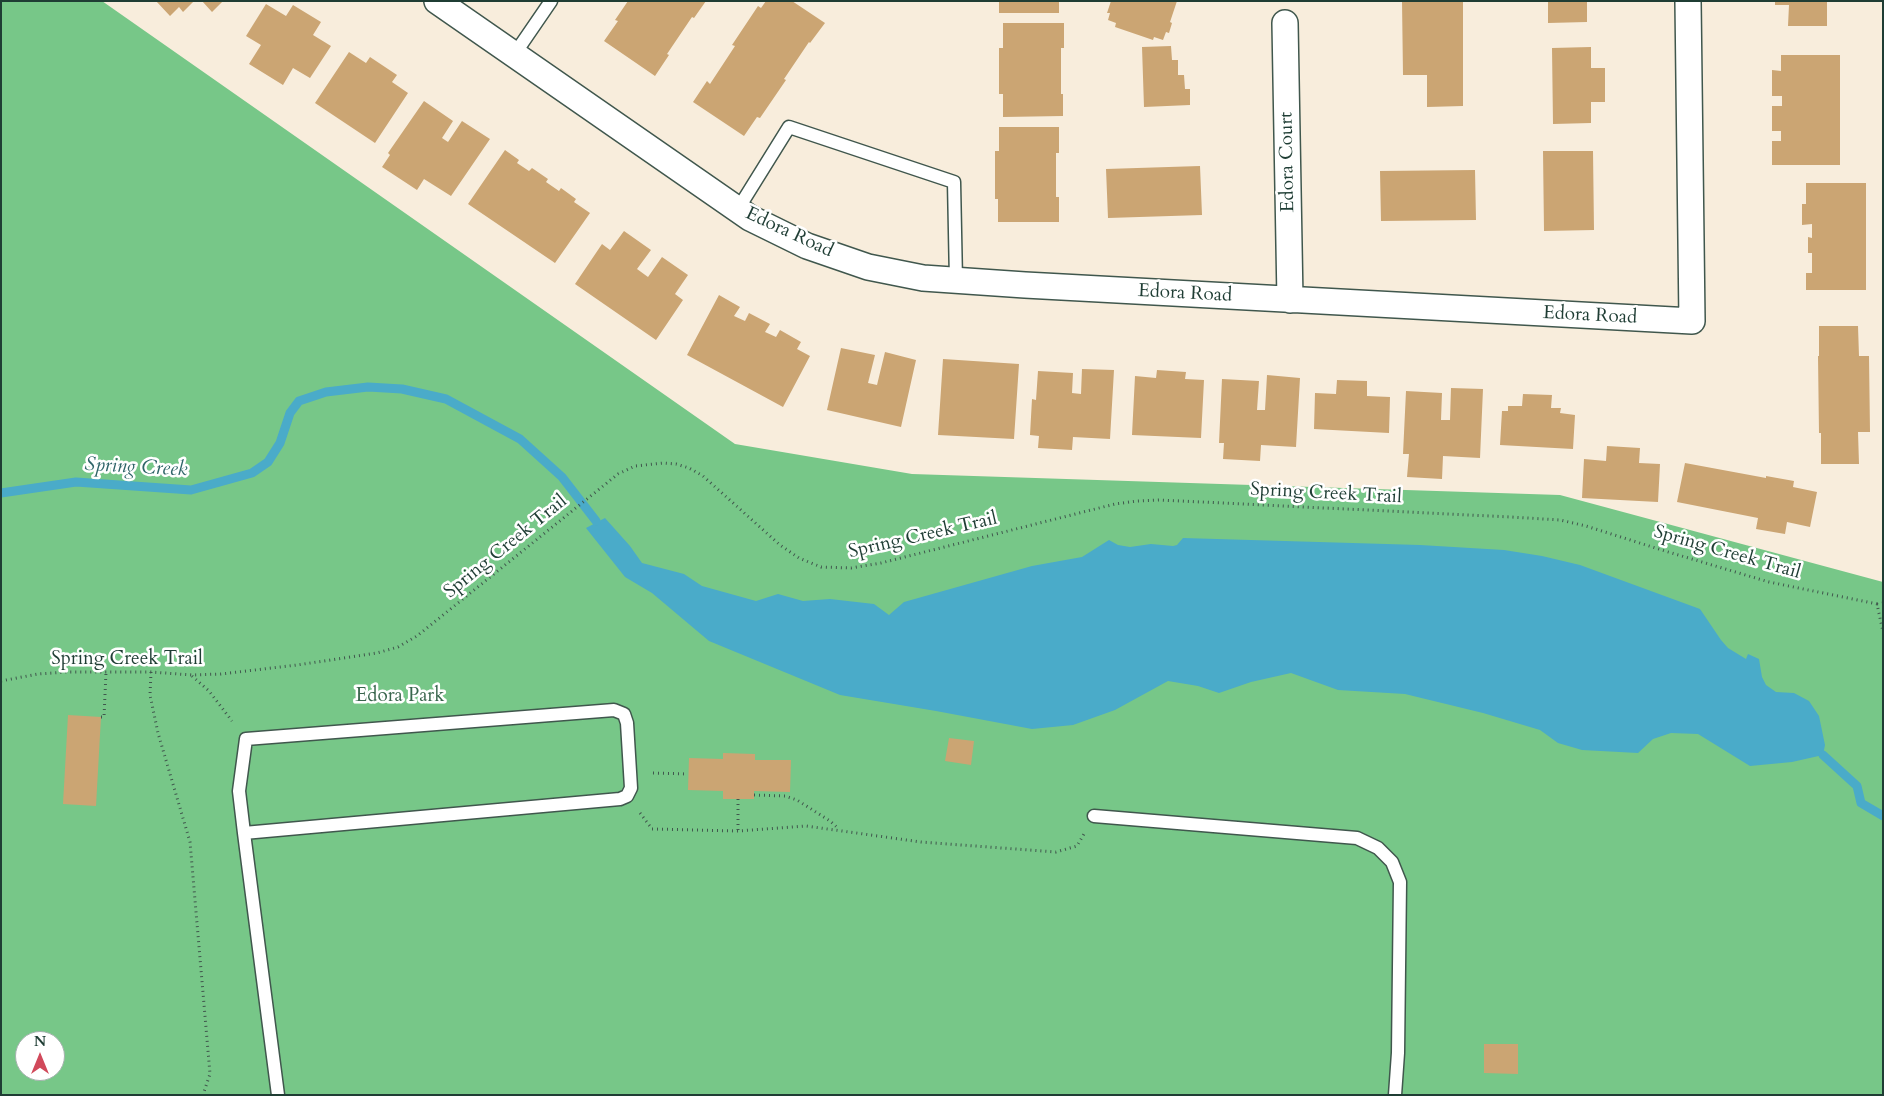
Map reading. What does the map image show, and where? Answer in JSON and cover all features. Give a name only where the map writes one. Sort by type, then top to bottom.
[{"type":"street","name":"Edora Road","points":[[437,1],[750,218],[807,246],[868,267],[923,278],[956,281],[1692,321],[1688,1]]},
{"type":"street","name":"Edora Court","points":[[1285,23],[1290,300]]},
{"type":"lane","points":[[514,55],[551,1]]},
{"type":"lane","points":[[738,209],[789,127],[817,136],[954,182],[956,281]]},
{"type":"lane","points":[[244,833],[620,799],[627,796],[631,788],[627,723],[624,714],[614,710],[246,739],[239,791],[244,833],[278,1095]]},
{"type":"lane","points":[[1094,816],[1357,838],[1378,848],[1392,862],[1400,882],[1398,1053],[1395,1095]]},
{"type":"path","name":"Spring Creek Trail","points":[[1,682],[38,674],[151,672],[192,675],[297,665],[377,653],[398,647],[417,636],[618,474],[635,466],[664,463],[689,468],[703,476],[720,489],[780,545],[799,558],[821,567],[851,568],[874,564],[1115,504],[1160,500],[1560,520],[1611,533],[1769,582],[1878,604]]},
{"type":"path","points":[[1883,603],[1878,604],[1883,632]]},
{"type":"path","points":[[101,717],[104,717],[106,672]]},
{"type":"path","points":[[151,672],[150,695],[158,733],[190,842],[210,1074],[202,1095]]},
{"type":"path","points":[[192,675],[209,691],[246,739]]},
{"type":"path","points":[[630,772],[688,774]]},
{"type":"path","points":[[754,795],[785,796],[797,800],[830,820],[840,829]]},
{"type":"path","points":[[627,796],[652,829],[738,831],[806,826],[840,829],[921,842],[1056,852],[1077,846],[1094,816]]},
{"type":"path","points":[[738,800],[738,831]]},
{"type":"green space","name":"Edora Park","points":[[1,1],[102,1],[735,444],[912,474],[1560,495],[1883,582],[1883,1095],[1,1095]]},
{"type":"water","points":[[605,518],[630,546],[642,563],[684,574],[702,586],[756,601],[778,594],[803,601],[830,599],[874,604],[889,615],[904,602],[1032,566],[1082,557],[1109,540],[1118,545],[1130,547],[1151,544],[1173,546],[1177,545],[1183,538],[1420,545],[1504,550],[1542,556],[1580,565],[1700,609],[1728,648],[1746,659],[1748,654],[1759,659],[1762,677],[1766,685],[1776,692],[1794,693],[1809,701],[1819,716],[1825,745],[1823,755],[1792,762],[1750,766],[1698,734],[1671,733],[1653,739],[1638,753],[1582,750],[1558,743],[1540,730],[1483,713],[1405,694],[1338,690],[1291,673],[1251,682],[1219,693],[1198,686],[1168,681],[1115,710],[1073,725],[1032,729],[840,695],[709,641],[652,593],[625,577],[586,528]]},
{"type":"building","points":[[156,1],[194,1],[183,12],[179,7],[170,16]]},
{"type":"building","points":[[202,1],[223,1],[212,12]]},
{"type":"building","points":[[628,1],[706,1],[694,18],[692,17],[667,54],[669,55],[655,76],[604,41],[618,21],[615,20]]},
{"type":"building","points":[[766,1],[792,1],[825,23],[809,42],[760,118],[757,117],[744,136],[693,102],[707,81],[710,84],[735,46],[732,45],[758,6],[761,8]]},
{"type":"building","points":[[999,1],[1059,1],[1059,13],[999,13]]},
{"type":"building","points":[[1111,1],[1177,1],[1170,22],[1172,23],[1169,33],[1166,32],[1163,40],[1154,37],[1153,40],[1115,27],[1116,23],[1108,20],[1110,13],[1107,13]]},
{"type":"building","points":[[1402,1],[1463,1],[1463,106],[1427,107],[1427,75],[1403,75]]},
{"type":"building","points":[[1548,1],[1587,1],[1587,22],[1548,23]]},
{"type":"building","points":[[1775,1],[1827,1],[1827,26],[1788,26],[1789,5],[1775,5]]},
{"type":"building","points":[[266,4],[286,16],[293,5],[321,22],[313,35],[331,46],[310,78],[293,68],[283,85],[249,64],[261,45],[246,36]]},
{"type":"building","points":[[1003,23],[1064,23],[1064,48],[1061,48],[1063,116],[1003,117],[1003,94],[999,94],[999,48],[1003,48]]},
{"type":"building","points":[[1171,46],[1172,60],[1178,60],[1178,75],[1184,75],[1185,89],[1190,89],[1190,105],[1144,107],[1142,47]]},
{"type":"building","points":[[1591,47],[1591,68],[1605,68],[1605,102],[1591,102],[1591,123],[1553,124],[1552,48]]},
{"type":"building","points":[[349,52],[366,63],[370,57],[397,75],[392,82],[408,93],[375,143],[315,103]]},
{"type":"building","points":[[1781,55],[1840,55],[1840,165],[1772,165],[1772,141],[1781,141],[1781,131],[1772,131],[1772,106],[1782,106],[1782,96],[1772,96],[1772,70],[1781,71]]},
{"type":"building","points":[[424,101],[453,121],[442,138],[448,142],[462,121],[490,139],[451,196],[424,179],[417,190],[382,167],[390,155],[388,153]]},
{"type":"building","points":[[999,127],[1059,127],[1059,153],[1056,153],[1056,197],[1059,197],[1059,222],[998,222],[998,199],[995,199],[995,151],[999,151]]},
{"type":"building","points":[[505,150],[519,160],[517,163],[529,171],[532,168],[548,179],[546,182],[559,191],[561,188],[576,199],[574,202],[590,213],[555,263],[468,204]]},
{"type":"building","points":[[1543,151],[1593,151],[1594,230],[1544,231]]},
{"type":"building","points":[[1200,166],[1202,215],[1108,218],[1106,169]]},
{"type":"building","points":[[1475,170],[1476,220],[1381,221],[1380,171]]},
{"type":"building","points":[[1806,183],[1866,183],[1866,290],[1806,290],[1806,273],[1812,273],[1812,253],[1808,253],[1808,237],[1812,238],[1812,224],[1802,225],[1802,204],[1806,204]]},
{"type":"building","points":[[624,231],[651,250],[637,269],[648,277],[662,257],[688,275],[675,294],[683,300],[656,340],[575,284],[602,244],[610,250]]},
{"type":"building","points":[[719,295],[740,307],[734,316],[745,321],[749,313],[770,324],[765,332],[776,337],[780,330],[801,342],[797,349],[810,356],[783,407],[687,355]]},
{"type":"building","points":[[1819,326],[1858,326],[1859,356],[1869,356],[1870,432],[1858,432],[1859,464],[1821,464],[1821,433],[1819,433]]},
{"type":"building","points":[[841,348],[875,355],[868,383],[877,385],[885,352],[916,360],[901,427],[827,410]]},
{"type":"building","points":[[943,359],[1019,364],[1014,439],[938,435]]},
{"type":"building","points":[[1082,369],[1114,370],[1110,439],[1073,437],[1072,450],[1038,448],[1039,436],[1030,435],[1032,399],[1036,400],[1038,371],[1073,373],[1072,393],[1081,394]]},
{"type":"building","points":[[1157,370],[1186,372],[1185,379],[1204,380],[1201,438],[1132,435],[1135,376],[1156,378]]},
{"type":"building","points":[[1267,375],[1300,378],[1296,447],[1261,445],[1260,461],[1223,459],[1224,443],[1219,443],[1222,379],[1259,381],[1257,410],[1265,410]]},
{"type":"building","points":[[1337,380],[1367,381],[1367,396],[1390,397],[1389,433],[1314,429],[1315,393],[1336,394]]},
{"type":"building","points":[[1451,388],[1483,389],[1480,458],[1443,456],[1442,479],[1407,477],[1409,454],[1403,454],[1406,391],[1442,393],[1441,420],[1450,420]]},
{"type":"building","points":[[1523,394],[1552,395],[1551,408],[1561,408],[1560,413],[1575,415],[1573,449],[1500,445],[1502,411],[1508,411],[1508,406],[1522,406]]},
{"type":"building","points":[[1607,446],[1640,448],[1639,463],[1660,464],[1658,502],[1582,498],[1584,459],[1606,461]]},
{"type":"building","points":[[1685,463],[1766,478],[1766,476],[1794,481],[1793,487],[1817,492],[1810,527],[1787,522],[1785,534],[1756,529],[1758,518],[1677,502]]},
{"type":"building","points":[[68,715],[101,717],[96,806],[63,804]]},
{"type":"building","points":[[949,738],[974,741],[971,765],[945,761]]},
{"type":"building","points":[[723,753],[755,754],[755,760],[791,760],[790,792],[754,791],[754,799],[723,799],[723,791],[688,790],[689,758],[723,759]]},
{"type":"building","points":[[1484,1044],[1518,1044],[1518,1074],[1484,1073]]},
{"type":"waterway","name":"Spring Creek","points":[[1,493],[76,482],[191,490],[252,473],[268,462],[280,443],[290,413],[299,401],[326,392],[368,387],[402,389],[446,399],[520,439],[562,477],[596,521]]},
{"type":"waterway","name":"Spring Creek","points":[[1823,755],[1857,786],[1861,803],[1883,816]]}]
